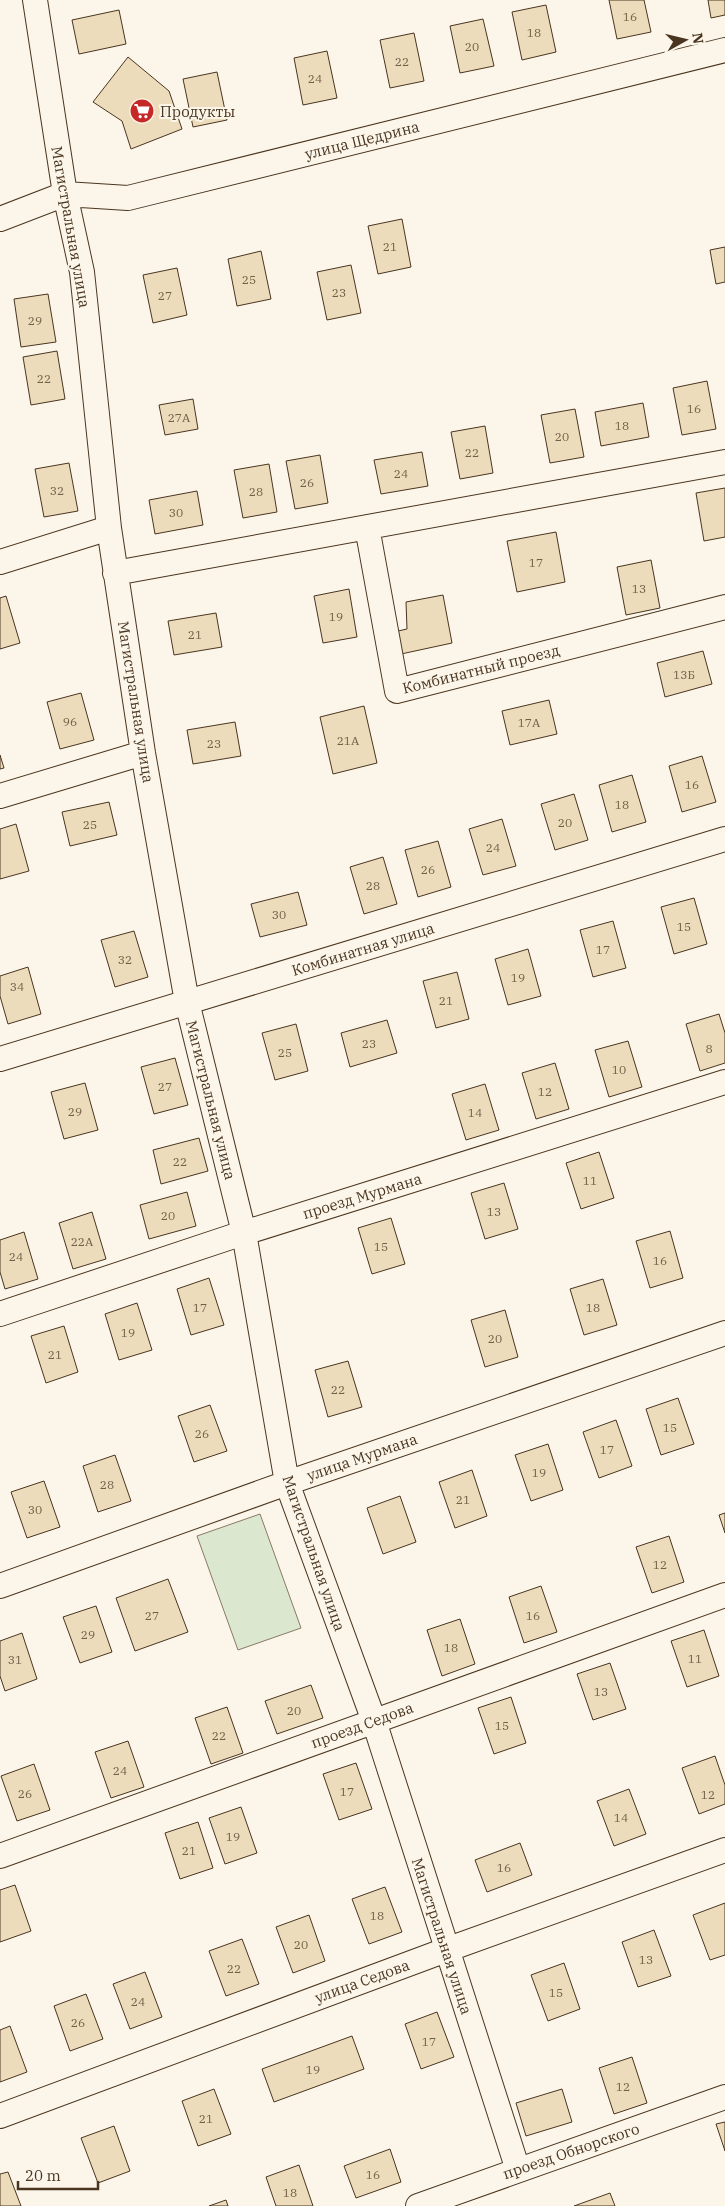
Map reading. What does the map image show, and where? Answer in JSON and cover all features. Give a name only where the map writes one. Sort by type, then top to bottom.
[{"type":"street","name":"Магистральная улица","points":[[34,0],[65,194],[82,272],[109,528],[143,753],[187,1002],[244,1233],[287,1483],[374,1721],[518,2170]]},
{"type":"street","name":"улица Щедрина","points":[[0,219],[65,194],[128,198],[725,50]]},
{"type":"street","points":[[116,573],[725,462]]},
{"type":"street","name":"Комбинатный проезд","points":[[367,527],[397,691],[725,607]]},
{"type":"street","points":[[0,562],[109,528]]},
{"type":"street","points":[[0,796],[143,753]]},
{"type":"street","name":"Комбинатная улица","points":[[0,1059],[725,839]]},
{"type":"street","name":"проезд Мурмана","points":[[0,1314],[244,1233],[725,1082]]},
{"type":"street","name":"улица Мурмана","points":[[0,1586],[287,1483],[725,1333]]},
{"type":"street","name":"проезд Седова","points":[[0,1856],[725,1595]]},
{"type":"street","name":"улица Седова","points":[[0,2116],[446,1950],[725,1850]]},
{"type":"street","name":"проезд Обнорского","points":[[418,2206],[725,2097]]},
{"type":"green space","points":[[260,1514],[301,1628],[238,1650],[197,1536]]},
{"type":"building","points":[[609,0],[644,0],[651,32],[617,39]]},
{"type":"building","points":[[708,0],[725,0],[725,15],[711,18]]},
{"type":"building","points":[[546,5],[556,52],[522,60],[512,12]]},
{"type":"building","points":[[119,10],[126,44],[79,54],[72,20]]},
{"type":"building","points":[[483,19],[494,66],[460,73],[450,26]]},
{"type":"building","points":[[414,33],[424,81],[390,88],[380,40]]},
{"type":"building","points":[[327,51],[337,98],[303,105],[294,58]]},
{"type":"building","name":"Продукты","points":[[128,57],[169,91],[182,129],[131,149],[122,121],[93,102]]},
{"type":"building","points":[[217,72],[227,120],[193,127],[183,79]]},
{"type":"building","points":[[402,219],[411,267],[378,274],[368,226]]},
{"type":"building","points":[[725,247],[725,282],[716,284],[710,250]]},
{"type":"building","points":[[261,251],[271,299],[237,306],[228,259]]},
{"type":"building","points":[[351,265],[361,313],[327,320],[317,272]]},
{"type":"building","points":[[177,268],[187,315],[153,323],[143,275]]},
{"type":"building","points":[[48,294],[56,342],[21,347],[14,299]]},
{"type":"building","points":[[57,351],[65,399],[31,405],[23,357]]},
{"type":"building","points":[[707,381],[716,429],[682,435],[673,388]]},
{"type":"building","points":[[193,399],[198,429],[165,435],[159,405]]},
{"type":"building","points":[[643,403],[649,437],[601,446],[595,412]]},
{"type":"building","points":[[575,409],[584,457],[550,463],[541,415]]},
{"type":"building","points":[[485,426],[493,473],[460,479],[451,432]]},
{"type":"building","points":[[422,452],[428,486],[381,494],[374,460]]},
{"type":"building","points":[[320,455],[328,503],[295,509],[286,461]]},
{"type":"building","points":[[69,463],[78,511],[44,517],[35,469]]},
{"type":"building","points":[[269,464],[277,512],[243,518],[234,470]]},
{"type":"building","points":[[725,488],[725,537],[704,541],[696,493]]},
{"type":"building","points":[[197,491],[203,525],[155,534],[149,500]]},
{"type":"building","points":[[556,532],[565,582],[517,592],[507,541]]},
{"type":"building","points":[[651,560],[660,608],[626,615],[617,567]]},
{"type":"building","points":[[349,589],[357,637],[323,643],[314,596]]},
{"type":"building","points":[[443,595],[452,643],[401,654],[398,631],[407,629],[406,602]]},
{"type":"building","points":[[6,596],[20,643],[0,649],[0,598]]},
{"type":"building","points":[[216,613],[222,647],[174,655],[168,621]]},
{"type":"building","points":[[703,651],[712,684],[665,697],[657,663]]},
{"type":"building","points":[[81,693],[94,740],[60,749],[47,702]]},
{"type":"building","points":[[549,700],[557,734],[510,745],[502,711]]},
{"type":"building","points":[[364,706],[377,763],[333,774],[320,717]]},
{"type":"building","points":[[235,722],[241,756],[193,764],[187,730]]},
{"type":"building","points":[[0,755],[4,768],[0,769]]},
{"type":"building","points":[[702,756],[716,802],[682,812],[669,766]]},
{"type":"building","points":[[632,775],[646,822],[612,832],[599,785]]},
{"type":"building","points":[[574,794],[588,840],[555,850],[541,804]]},
{"type":"building","points":[[109,802],[117,835],[70,846],[62,812]]},
{"type":"building","points":[[502,819],[516,866],[483,875],[469,829]]},
{"type":"building","points":[[16,824],[29,871],[0,879],[0,829]]},
{"type":"building","points":[[438,841],[451,887],[418,897],[405,850]]},
{"type":"building","points":[[383,857],[397,904],[364,914],[350,867]]},
{"type":"building","points":[[298,892],[307,925],[260,937],[251,904]]},
{"type":"building","points":[[694,898],[707,944],[674,954],[661,907]]},
{"type":"building","points":[[613,921],[626,968],[593,977],[580,930]]},
{"type":"building","points":[[134,931],[148,977],[115,987],[101,940]]},
{"type":"building","points":[[528,949],[541,996],[508,1005],[495,959]]},
{"type":"building","points":[[28,967],[41,1014],[8,1024],[0,996],[0,976]]},
{"type":"building","points":[[457,972],[469,1019],[436,1028],[423,981]]},
{"type":"building","points":[[719,1014],[725,1033],[725,1063],[700,1071],[686,1024]]},
{"type":"building","points":[[387,1020],[397,1053],[350,1067],[341,1033]]},
{"type":"building","points":[[296,1024],[308,1071],[275,1080],[262,1033]]},
{"type":"building","points":[[628,1041],[642,1087],[609,1097],[595,1050]]},
{"type":"building","points":[[175,1058],[188,1105],[154,1114],[141,1067]]},
{"type":"building","points":[[555,1063],[569,1109],[536,1119],[522,1073]]},
{"type":"building","points":[[85,1083],[98,1130],[64,1139],[51,1092]]},
{"type":"building","points":[[485,1084],[499,1130],[466,1140],[452,1094]]},
{"type":"building","points":[[199,1138],[208,1171],[161,1184],[153,1150]]},
{"type":"building","points":[[599,1152],[614,1198],[581,1209],[566,1163]]},
{"type":"building","points":[[504,1183],[518,1229],[485,1239],[471,1193]]},
{"type":"building","points":[[187,1192],[196,1226],[149,1239],[140,1205]]},
{"type":"building","points":[[92,1212],[106,1259],[73,1269],[59,1223]]},
{"type":"building","points":[[391,1218],[405,1264],[372,1274],[358,1228]]},
{"type":"building","points":[[670,1231],[683,1278],[650,1288],[636,1241]]},
{"type":"building","points":[[24,1232],[38,1279],[5,1289],[0,1272],[0,1240]]},
{"type":"building","points":[[209,1278],[224,1325],[191,1335],[177,1289]]},
{"type":"building","points":[[603,1279],[617,1325],[584,1335],[570,1289]]},
{"type":"building","points":[[137,1303],[152,1350],[119,1360],[105,1314]]},
{"type":"building","points":[[505,1310],[518,1357],[485,1367],[471,1320]]},
{"type":"building","points":[[64,1326],[78,1372],[46,1383],[31,1336]]},
{"type":"building","points":[[348,1361],[362,1407],[328,1417],[315,1370]]},
{"type":"building","points":[[678,1398],[694,1444],[661,1455],[646,1409]]},
{"type":"building","points":[[210,1405],[227,1451],[194,1462],[178,1416]]},
{"type":"building","points":[[616,1420],[632,1466],[599,1478],[583,1432]]},
{"type":"building","points":[[548,1444],[563,1490],[531,1501],[515,1455]]},
{"type":"building","points":[[115,1455],[131,1501],[98,1512],[83,1466]]},
{"type":"building","points":[[472,1470],[487,1516],[455,1528],[439,1482]]},
{"type":"building","points":[[44,1481],[60,1527],[27,1538],[11,1492]]},
{"type":"building","points":[[400,1496],[416,1542],[383,1554],[367,1508]]},
{"type":"building","points":[[725,1513],[725,1533],[719,1515]]},
{"type":"building","points":[[669,1536],[684,1582],[652,1593],[636,1547]]},
{"type":"building","points":[[168,1579],[188,1632],[135,1651],[116,1598]]},
{"type":"building","points":[[541,1586],[557,1632],[524,1643],[509,1597]]},
{"type":"building","points":[[96,1606],[112,1652],[80,1663],[63,1617]]},
{"type":"building","points":[[460,1619],[475,1664],[442,1676],[427,1630]]},
{"type":"building","points":[[704,1630],[719,1676],[687,1687],[671,1641]]},
{"type":"building","points":[[22,1633],[37,1679],[5,1691],[0,1676],[0,1641]]},
{"type":"building","points":[[610,1663],[626,1709],[593,1720],[577,1674]]},
{"type":"building","points":[[311,1685],[323,1718],[277,1734],[265,1701]]},
{"type":"building","points":[[511,1697],[526,1743],[494,1754],[478,1708]]},
{"type":"building","points":[[227,1707],[243,1753],[211,1764],[195,1718]]},
{"type":"building","points":[[128,1741],[144,1787],[111,1798],[95,1752]]},
{"type":"building","points":[[715,1756],[725,1785],[725,1804],[699,1814],[682,1768]]},
{"type":"building","points":[[356,1763],[372,1809],[339,1820],[323,1774]]},
{"type":"building","points":[[34,1764],[50,1810],[17,1821],[1,1776]]},
{"type":"building","points":[[629,1789],[646,1834],[614,1846],[597,1801]]},
{"type":"building","points":[[241,1807],[257,1853],[225,1864],[209,1818]]},
{"type":"building","points":[[198,1822],[213,1868],[180,1879],[165,1833]]},
{"type":"building","points":[[520,1843],[532,1875],[487,1892],[475,1860]]},
{"type":"building","points":[[15,1885],[31,1931],[0,1942],[0,1890]]},
{"type":"building","points":[[385,1887],[402,1932],[369,1944],[352,1899]]},
{"type":"building","points":[[725,1903],[725,1955],[710,1960],[693,1915]]},
{"type":"building","points":[[309,1915],[325,1961],[293,1973],[276,1927]]},
{"type":"building","points":[[654,1930],[671,1976],[638,1987],[622,1942]]},
{"type":"building","points":[[242,1939],[259,1984],[226,1996],[209,1951]]},
{"type":"building","points":[[564,1963],[580,2009],[548,2021],[531,1975]]},
{"type":"building","points":[[145,1972],[162,2017],[130,2029],[113,1984]]},
{"type":"building","points":[[86,1994],[103,2039],[70,2051],[54,2006]]},
{"type":"building","points":[[437,2012],[454,2057],[421,2069],[405,2024]]},
{"type":"building","points":[[10,2026],[27,2072],[0,2082],[0,2030]]},
{"type":"building","points":[[352,2036],[364,2069],[274,2102],[262,2069]]},
{"type":"building","points":[[632,2057],[647,2103],[614,2114],[599,2068]]},
{"type":"building","points":[[214,2089],[231,2134],[198,2146],[182,2101]]},
{"type":"building","points":[[562,2089],[572,2122],[526,2136],[516,2103]]},
{"type":"building","points":[[725,2122],[725,2151],[716,2124]]},
{"type":"building","points":[[114,2126],[130,2171],[98,2183],[81,2138]]},
{"type":"building","points":[[390,2149],[401,2182],[356,2198],[344,2166]]},
{"type":"building","points":[[299,2165],[313,2206],[276,2206],[266,2177]]},
{"type":"building","points":[[8,2172],[21,2206],[0,2206],[0,2174]]},
{"type":"building","points":[[610,2193],[615,2206],[574,2206]]},
{"type":"building","points":[[226,2200],[228,2206],[209,2206]]},
{"type":"place","name":"Продукты","points":[[142,111]]}]
